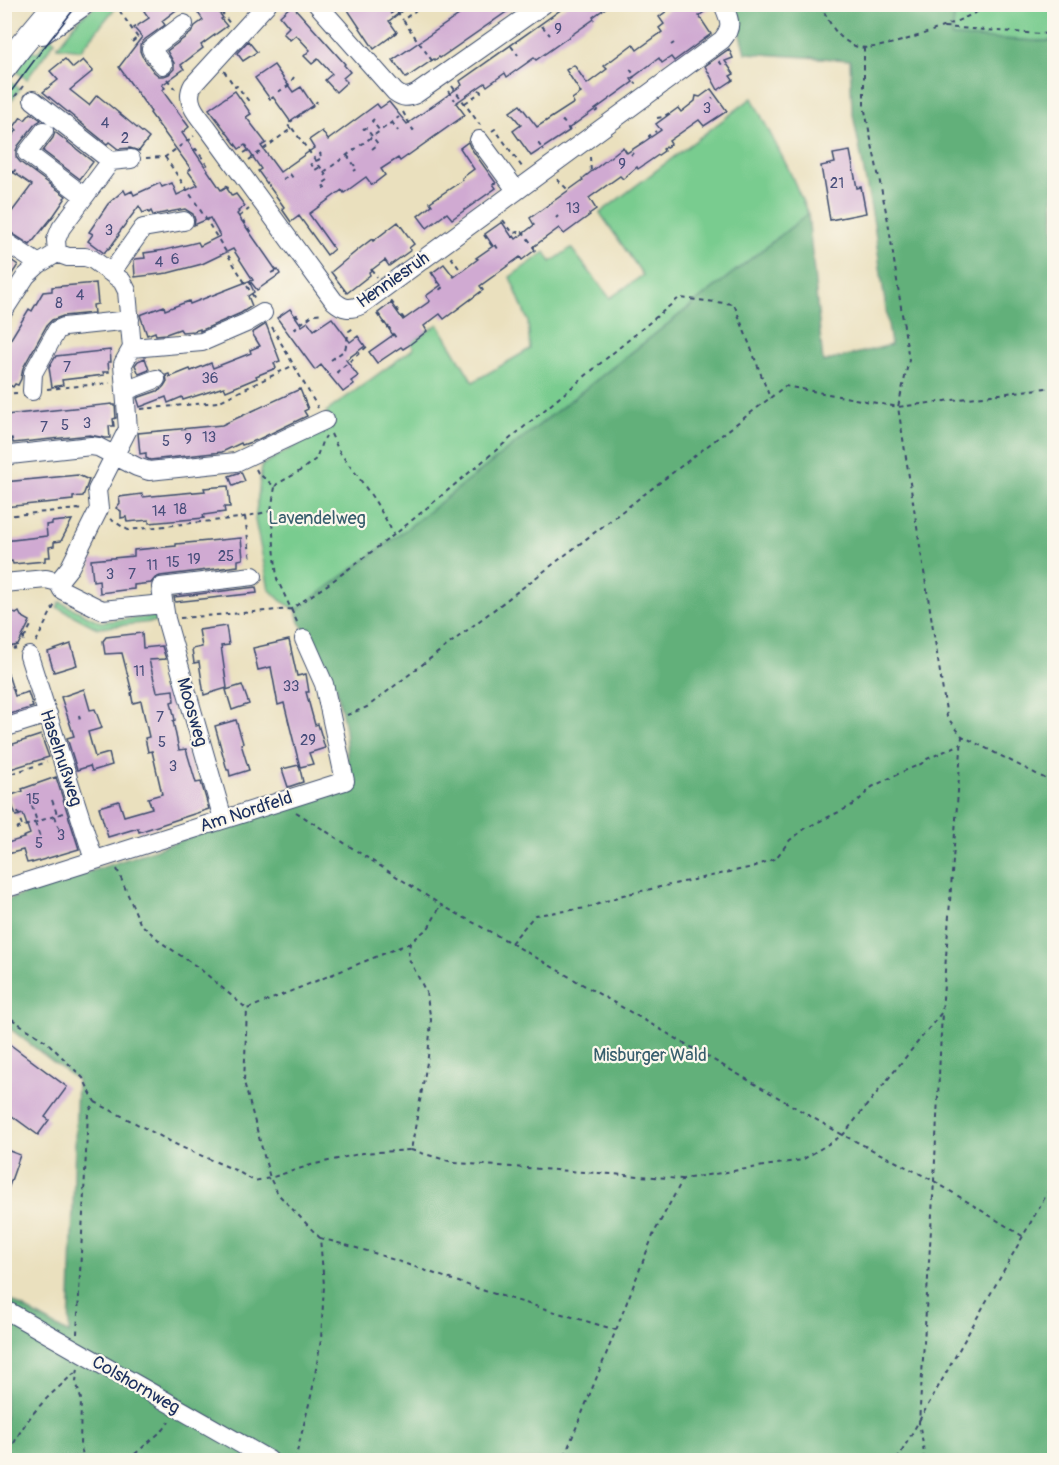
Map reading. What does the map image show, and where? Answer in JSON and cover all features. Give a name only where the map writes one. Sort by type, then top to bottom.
[{"type":"main road","points":[[4,68],[13,42],[56,4]]},
{"type":"main road","points":[[13,42],[82,4]]},
{"type":"street","name":"Henniesruh","points":[[267,4],[191,89],[191,103],[334,301],[346,309],[361,305],[722,40],[729,30],[730,23],[723,4]]},
{"type":"street","points":[[317,4],[395,92],[402,97],[409,97],[544,4]]},
{"type":"street","points":[[163,65],[144,43],[184,24]]},
{"type":"street","points":[[28,93],[111,161],[131,159]]},
{"type":"street","points":[[44,131],[27,153],[84,196]]},
{"type":"street","points":[[483,137],[516,190]]},
{"type":"street","points":[[57,253],[56,240],[61,228],[111,161]]},
{"type":"street","points":[[111,273],[143,228],[184,221]]},
{"type":"street","points":[[4,240],[39,264]]},
{"type":"street","points":[[4,310],[26,276],[39,264],[57,253]]},
{"type":"street","points":[[57,253],[68,257],[92,259],[122,281],[125,286],[132,348],[123,364],[128,429],[97,490],[99,509],[89,511],[70,567],[60,586]]},
{"type":"street","points":[[132,348],[202,342],[263,313]]},
{"type":"street","points":[[32,391],[33,373],[57,330],[64,327],[130,320]]},
{"type":"street","points":[[125,385],[130,389],[156,380]]},
{"type":"street","points":[[4,458],[10,455],[91,446],[98,447],[149,471],[236,462],[325,420]]},
{"type":"street","points":[[4,583],[46,579],[102,610],[164,612],[161,587],[253,576]]},
{"type":"street","name":"Moosweg","points":[[164,612],[223,819]]},
{"type":"street","name":"Am Nordfeld","points":[[4,889],[345,781],[324,684],[304,639]]},
{"type":"street","name":"Haselnußweg","points":[[31,649],[48,714],[78,809],[103,857]]},
{"type":"street","points":[[4,724],[10,726],[48,714]]},
{"type":"street","name":"Colshornweg","points":[[4,1309],[269,1461]]},
{"type":"path","points":[[115,4],[144,43]]},
{"type":"path","points":[[216,4],[231,25]]},
{"type":"path","points":[[390,4],[438,69]]},
{"type":"path","points":[[820,4],[837,35],[857,47],[879,47],[899,42],[979,13],[992,4]]},
{"type":"path","points":[[403,20],[422,5]]},
{"type":"path","points":[[390,14],[395,10]]},
{"type":"path","points":[[4,19],[13,42]]},
{"type":"path","points":[[941,27],[1054,33]]},
{"type":"path","points":[[545,30],[550,35]]},
{"type":"path","points":[[506,40],[518,55]]},
{"type":"path","points":[[132,42],[144,43]]},
{"type":"path","points":[[864,47],[864,106],[888,221],[909,360],[898,407],[947,717],[962,736],[1054,783]]},
{"type":"path","points":[[222,69],[251,104]]},
{"type":"path","points":[[630,69],[635,76],[632,78],[636,83],[632,85]]},
{"type":"path","points":[[278,92],[288,86],[294,77]]},
{"type":"path","points":[[450,82],[483,137],[495,129],[531,179]]},
{"type":"path","points":[[465,104],[481,92],[478,88]]},
{"type":"path","points":[[4,111],[28,93]]},
{"type":"path","points":[[317,101],[314,106],[287,124],[324,172],[328,180],[322,184],[325,191]]},
{"type":"path","points":[[595,112],[601,108]]},
{"type":"path","points":[[657,118],[672,113]]},
{"type":"path","points":[[404,114],[414,129]]},
{"type":"path","points":[[324,172],[399,117]]},
{"type":"path","points":[[374,119],[372,121],[380,131]]},
{"type":"path","points":[[392,122],[398,131]]},
{"type":"path","points":[[562,122],[570,131],[574,128]]},
{"type":"path","points":[[131,159],[165,157],[207,128]]},
{"type":"path","points":[[363,128],[366,128],[378,144],[371,150]]},
{"type":"path","points":[[237,169],[291,129]]},
{"type":"path","points":[[650,138],[649,136],[656,131]]},
{"type":"path","points":[[194,150],[196,149],[208,166]]},
{"type":"path","points":[[4,194],[9,187],[5,184],[27,153]]},
{"type":"path","points":[[316,162],[322,158],[321,153]]},
{"type":"path","points":[[591,172],[590,155],[592,153]]},
{"type":"path","points":[[347,155],[357,169],[354,171]]},
{"type":"path","points":[[165,157],[263,313],[325,420]]},
{"type":"path","points":[[310,165],[315,170],[320,167]]},
{"type":"path","points":[[283,178],[290,174],[293,178]]},
{"type":"path","points":[[552,174],[568,190]]},
{"type":"path","points":[[249,231],[239,214],[256,205]]},
{"type":"path","points":[[497,214],[513,232],[521,234],[523,232],[534,248]]},
{"type":"path","points":[[485,236],[492,246],[495,244],[498,249]]},
{"type":"path","points":[[446,251],[461,271]]},
{"type":"path","points":[[426,266],[442,288],[439,290]]},
{"type":"path","points":[[164,612],[291,609],[330,583],[393,534],[678,298],[734,304],[770,398]]},
{"type":"path","points":[[392,302],[405,320]]},
{"type":"path","points":[[378,312],[376,313],[384,324],[386,322],[396,338]]},
{"type":"path","points":[[296,330],[295,328],[314,314],[327,313]]},
{"type":"path","points":[[295,316],[297,315],[302,323]]},
{"type":"path","points":[[331,360],[345,350],[349,331],[355,327]]},
{"type":"path","points":[[338,373],[369,345]]},
{"type":"path","points":[[127,411],[218,402],[294,365]]},
{"type":"path","points":[[4,394],[125,385]]},
{"type":"path","points":[[333,721],[367,707],[785,386],[898,407],[1054,387]]},
{"type":"path","points":[[304,639],[277,579],[271,511],[277,484],[316,459],[322,442],[330,431],[340,453],[369,492],[393,534]]},
{"type":"path","points":[[258,473],[275,487]]},
{"type":"path","points":[[4,516],[78,509],[89,511],[128,530],[245,517],[271,511]]},
{"type":"path","points":[[245,517],[253,576]]},
{"type":"path","points":[[31,649],[60,586]]},
{"type":"path","points":[[22,637],[24,639],[32,624]]},
{"type":"path","points":[[79,715],[80,720]]},
{"type":"path","points":[[924,1461],[919,1422],[942,1012],[962,736]]},
{"type":"path","points":[[511,943],[535,915],[587,908],[623,896],[753,867],[776,858],[790,840],[806,828],[849,807],[872,787],[962,744]]},
{"type":"path","points":[[8,773],[40,762],[61,758]]},
{"type":"path","points":[[52,800],[60,831]]},
{"type":"path","points":[[280,801],[441,905],[843,1135],[934,1181],[1024,1237]]},
{"type":"path","points":[[32,806],[40,837]]},
{"type":"path","points":[[16,829],[78,809]]},
{"type":"path","points":[[18,812],[22,827]]},
{"type":"path","points":[[103,857],[140,923],[162,943],[199,968],[247,1008]]},
{"type":"path","points":[[247,1008],[410,943],[429,927],[441,905]]},
{"type":"path","points":[[410,943],[408,957],[426,992],[431,1020],[428,1057],[411,1150]]},
{"type":"path","points":[[247,1008],[244,1082],[270,1178],[278,1194],[320,1238],[371,1252],[485,1291],[615,1330]]},
{"type":"path","points":[[4,1014],[47,1042],[83,1078],[95,1102],[181,1147],[254,1181],[363,1153],[411,1150],[456,1163],[683,1179],[802,1160],[843,1135],[942,1012]]},
{"type":"path","points":[[85,1461],[80,1446],[81,1399],[76,1381],[78,1366],[75,1358],[88,1113],[95,1102]]},
{"type":"path","points":[[562,1461],[654,1233],[683,1179]]},
{"type":"path","points":[[897,1461],[1054,1181]]},
{"type":"path","points":[[295,1461],[312,1392],[321,1340],[324,1286],[320,1238]]},
{"type":"path","points":[[7,1461],[19,1432],[39,1405],[68,1377],[78,1371]]},
{"type":"path","points":[[128,1461],[164,1429],[179,1409]]},
{"type":"green space","points":[[97,5],[112,5],[115,8],[81,50],[57,47],[79,19]]},
{"type":"green space","name":"Misburger Wald","points":[[733,5],[963,5],[955,9],[952,37],[1054,41],[1054,1460],[5,1460],[5,1297],[69,1334],[77,1080],[5,1025],[4,901],[349,783],[345,729],[336,685],[327,682],[297,615],[297,610],[399,535],[808,214],[823,362],[891,345],[874,224],[852,109],[850,60],[746,53]]},
{"type":"green space","points":[[963,5],[1054,5],[1054,41],[951,37],[955,9]]},
{"type":"green space","points":[[50,37],[55,41],[27,79],[14,70],[31,50],[37,53]]},
{"type":"green space","points":[[8,80],[20,89],[5,109],[5,85]]},
{"type":"green space","name":"Lavendelweg","points":[[752,98],[789,170],[808,214],[399,535],[297,610],[281,601],[269,589],[255,520],[262,465],[333,424],[326,412],[414,348],[411,343],[438,324],[473,382],[530,349],[528,321],[510,277],[545,252],[551,262],[571,248],[610,298],[643,275],[600,213]]},
{"type":"green space","points":[[60,602],[100,622],[159,616],[160,621],[97,628],[57,607]]},
{"type":"building","points":[[153,4],[184,4],[162,21],[165,25],[140,45],[142,56],[159,76],[169,74],[174,69],[174,63],[167,51],[191,33],[195,26],[203,20],[192,4],[213,4],[227,26],[201,45],[203,48],[181,65],[184,69],[162,85],[165,88],[162,90],[189,127],[182,133],[221,190],[226,187],[232,196],[236,194],[245,206],[237,214],[276,270],[271,273],[278,270],[280,274],[257,290],[233,249],[202,264],[168,273],[135,277],[134,261],[145,258],[144,253],[198,242],[200,246],[220,236],[210,218],[194,225],[193,214],[185,209],[153,215],[151,211],[143,213],[139,206],[104,253],[88,241],[93,234],[89,232],[108,204],[124,190],[126,194],[132,191],[134,195],[160,183],[162,187],[172,183],[177,195],[198,185],[188,171],[191,169],[119,67],[142,37],[134,28],[149,18],[144,11]]},
{"type":"building","points":[[344,4],[411,4],[389,21],[397,32],[374,49]]},
{"type":"building","points":[[475,4],[518,4],[440,58],[434,59],[406,78],[393,60]]},
{"type":"building","points":[[569,4],[611,4],[593,17],[594,19],[536,60],[534,58],[507,77],[505,73],[487,86],[485,83],[456,103],[465,115],[400,161],[398,158],[381,169],[385,175],[372,185],[366,177],[344,193],[342,190],[309,214],[334,249],[327,255],[299,216],[291,222],[282,209],[284,207],[258,171],[261,169],[245,145],[239,149],[209,109],[235,91],[251,114],[246,117],[266,143],[261,146],[280,172],[314,148],[309,140],[322,131],[328,140],[377,104],[380,108],[389,102],[407,124],[462,85],[460,81]]},
{"type":"building","points":[[676,4],[712,4],[699,16],[711,34],[674,61],[671,57],[662,63],[659,58],[631,79],[633,82],[568,129],[569,131],[531,156],[513,131],[521,125],[510,112],[520,105],[537,127],[574,103],[572,99],[581,93],[566,70],[574,65],[587,84],[607,69],[604,66],[633,44],[637,50],[662,32],[659,28],[664,24],[659,17]]},
{"type":"building","points":[[292,5],[350,72],[343,78],[347,82],[336,92],[325,80],[332,74],[318,59],[312,64],[304,56],[310,50],[296,35],[290,40],[283,33],[289,27],[280,16]]},
{"type":"building","points":[[248,41],[257,52],[243,61],[237,53]]},
{"type":"building","points":[[729,49],[733,58],[725,61],[734,74],[730,76],[733,80],[718,90],[705,66]]},
{"type":"building","points":[[65,59],[73,68],[83,60],[93,71],[70,90],[89,105],[97,95],[149,138],[139,151],[130,148],[118,149],[109,142],[107,144],[43,92],[58,80],[50,71]]},
{"type":"building","points":[[274,65],[293,92],[301,87],[313,105],[290,121],[273,97],[270,99],[255,78]]},
{"type":"building","points":[[711,89],[727,111],[704,126],[699,120],[669,141],[671,144],[663,149],[664,151],[638,169],[637,167],[623,179],[620,176],[589,198],[596,209],[590,215],[564,234],[559,228],[533,247],[535,250],[522,260],[520,257],[480,286],[483,290],[444,319],[440,314],[424,326],[427,331],[408,346],[403,349],[401,347],[377,363],[369,352],[393,335],[378,313],[391,303],[403,320],[430,301],[426,296],[441,285],[432,273],[444,264],[454,277],[493,246],[485,234],[502,222],[512,237],[516,239],[534,225],[530,218],[583,180],[623,147],[627,153],[661,130],[656,124],[678,108],[681,112],[695,101],[696,96],[700,97]]},
{"type":"building","points":[[31,113],[41,120],[35,124],[18,146],[16,157],[66,196],[30,245],[4,230],[4,209],[11,213],[32,185],[4,166],[4,147],[17,130],[14,127],[21,117],[25,120]]},
{"type":"building","points":[[55,132],[93,162],[80,179],[43,151]]},
{"type":"building","points":[[468,142],[496,183],[493,184],[496,188],[452,219],[447,213],[427,228],[418,216],[432,205],[430,202],[463,180],[462,178],[474,169],[460,148]]},
{"type":"building","points":[[850,151],[857,188],[861,187],[866,213],[830,220],[821,166],[835,163],[833,154]]},
{"type":"building","points":[[398,222],[414,244],[409,248],[411,250],[389,266],[385,260],[347,293],[331,272],[372,239],[373,241]]},
{"type":"building","points":[[4,255],[18,265],[4,286]]},
{"type":"building","points":[[249,281],[254,292],[248,296],[252,306],[241,313],[200,331],[200,329],[182,332],[180,329],[166,334],[156,335],[155,332],[147,335],[140,315],[164,306],[165,310],[189,301],[190,304]]},
{"type":"building","points":[[96,283],[98,304],[93,305],[94,313],[63,316],[52,320],[23,368],[18,385],[15,384],[13,387],[4,382],[4,350],[29,309],[32,311],[43,292],[52,291],[52,287]]},
{"type":"building","points":[[290,309],[302,326],[308,322],[314,330],[332,318],[350,342],[358,336],[365,346],[346,360],[358,376],[351,381],[354,384],[343,392],[321,365],[315,370],[277,318]]},
{"type":"building","points":[[266,324],[280,361],[274,363],[276,368],[226,391],[224,387],[183,400],[182,397],[168,403],[166,397],[140,407],[137,398],[160,390],[167,381],[166,375],[169,374],[170,377],[211,363],[213,368],[251,353],[250,350],[260,346],[252,333]]},
{"type":"building","points":[[110,350],[109,372],[103,372],[104,375],[62,380],[63,385],[52,387],[49,367],[56,356]]},
{"type":"building","points":[[145,358],[149,370],[139,374],[135,365]]},
{"type":"building","points":[[300,389],[308,409],[304,411],[307,416],[257,440],[242,445],[241,443],[222,452],[150,460],[146,458],[146,453],[140,454],[138,433],[222,425]]},
{"type":"building","points":[[115,405],[116,418],[113,419],[114,426],[109,426],[110,438],[90,435],[13,443],[12,438],[4,439],[4,417],[6,415]]},
{"type":"building","points":[[241,472],[245,481],[233,486],[229,476]]},
{"type":"building","points":[[78,475],[89,480],[83,496],[73,497],[73,500],[4,507],[4,482]]},
{"type":"building","points":[[228,486],[230,507],[224,507],[225,512],[203,515],[204,518],[149,523],[149,520],[127,522],[126,517],[121,518],[121,511],[116,508],[120,503],[119,497],[205,491],[204,488]]},
{"type":"building","points":[[72,520],[61,541],[54,542],[54,546],[49,547],[50,557],[45,557],[45,561],[13,564],[12,561],[4,562],[4,541],[47,536],[46,525],[52,522]]},
{"type":"building","points":[[241,538],[243,559],[238,560],[238,566],[160,576],[151,583],[134,585],[134,589],[100,593],[99,580],[93,581],[91,560],[134,556],[134,550]]},
{"type":"building","points":[[256,587],[257,593],[175,602],[174,597]]},
{"type":"building","points":[[12,611],[16,614],[19,612],[21,616],[30,621],[18,645],[4,648],[4,613]]},
{"type":"building","points":[[226,626],[229,645],[221,646],[227,688],[204,695],[199,662],[194,663],[192,649],[202,647],[199,630]]},
{"type":"building","points":[[142,633],[143,648],[162,646],[166,659],[149,660],[157,692],[173,690],[174,701],[171,702],[179,750],[186,749],[196,783],[201,782],[209,809],[139,832],[138,828],[108,837],[99,807],[119,801],[124,816],[152,808],[148,798],[162,794],[152,751],[148,752],[145,738],[149,737],[141,701],[133,703],[122,653],[105,654],[103,641],[106,637]]},
{"type":"building","points":[[289,640],[297,676],[306,674],[309,692],[306,692],[315,725],[318,724],[325,748],[309,753],[313,764],[300,767],[284,703],[278,705],[271,667],[258,670],[253,648]]},
{"type":"building","points":[[71,644],[77,665],[54,672],[48,652]]},
{"type":"building","points":[[7,671],[15,696],[28,692],[33,707],[10,714],[4,713],[4,672]]},
{"type":"building","points":[[242,685],[249,704],[232,710],[226,690]]},
{"type":"building","points":[[84,689],[90,710],[95,709],[102,728],[88,732],[95,757],[109,753],[112,765],[92,771],[90,766],[77,770],[67,738],[74,736],[61,697]]},
{"type":"building","points":[[236,720],[249,770],[230,776],[215,726]]},
{"type":"building","points":[[41,735],[49,757],[4,771],[4,747]]},
{"type":"building","points":[[299,765],[303,782],[288,787],[282,769]]},
{"type":"building","points":[[56,777],[79,849],[32,863],[27,863],[23,850],[4,855],[4,844],[30,834],[23,814],[16,816],[9,796]]},
{"type":"building","points":[[4,1040],[67,1087],[45,1117],[49,1120],[38,1135],[4,1110]]},
{"type":"building","points":[[4,1149],[20,1155],[6,1195],[4,1195]]},
{"type":"tram line","points":[[4,101],[78,4]]}]
